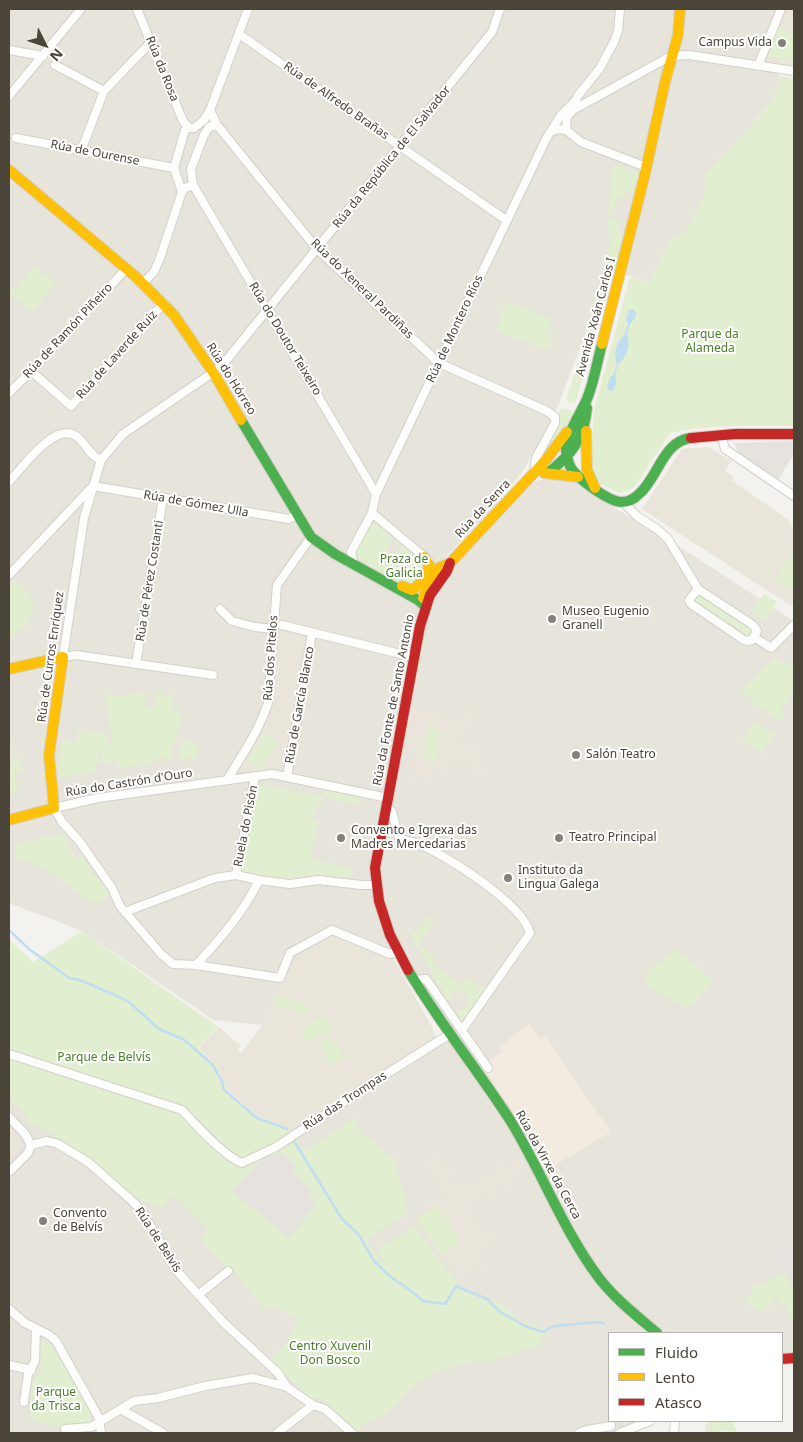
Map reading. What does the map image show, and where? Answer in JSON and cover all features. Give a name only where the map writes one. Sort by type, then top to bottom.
[{"type":"street","points":[[9,96],[82,9]]},
{"type":"street","name":"Rúa da Rosa","points":[[137,9],[183,121],[191,128]]},
{"type":"street","points":[[182,192],[174,168],[184,130],[204,120],[210,110],[248,9]]},
{"type":"street","name":"Rúa da República de El Salvador","points":[[101,460],[124,434],[221,367],[492,32],[500,9]]},
{"type":"street","points":[[566,130],[567,117],[577,104],[580,92],[600,68],[614,42],[618,31],[620,9]]},
{"type":"street","name":"Avenida Xoán Carlos I","points":[[588,397],[628,243],[678,34],[680,9]]},
{"type":"street","points":[[758,66],[781,9]]},
{"type":"street","name":"Rúa de Alfredo Brañas","points":[[240,34],[506,220]]},
{"type":"street","points":[[81,151],[104,91],[151,42]]},
{"type":"street","points":[[9,50],[42,56]]},
{"type":"street","points":[[672,56],[690,56],[794,71]]},
{"type":"street","name":"Rúa de Montero Ríos","points":[[355,564],[351,552],[372,513],[376,494],[506,220],[550,132],[561,115],[577,104],[672,56]]},
{"type":"street","points":[[55,65],[104,91]]},
{"type":"street","name":"Rúa do Xeneral Pardiñas","points":[[210,110],[217,125],[317,249],[439,363],[547,411],[555,417]]},
{"type":"street","points":[[143,283],[154,272],[157,265],[182,192],[185,188],[193,185],[191,170],[204,135],[209,127],[217,125]]},
{"type":"street","points":[[191,128],[204,135]]},
{"type":"street","points":[[550,132],[558,129],[566,130],[581,142],[646,167]]},
{"type":"street","name":"Rúa de Ourense","points":[[16,138],[174,168]]},
{"type":"street","name":"Rúa do Hórreo","points":[[9,170],[126,268],[164,303],[174,315],[213,372],[311,537],[332,552],[425,599]]},
{"type":"street","name":"Rúa do Doutor Teixeiro","points":[[193,185],[376,494]]},
{"type":"street","name":"Rúa de Ramón Piñeiro","points":[[9,393],[126,268]]},
{"type":"street","name":"Rúa de Laverde Ruiz","points":[[31,371],[71,406],[164,303]]},
{"type":"street","points":[[588,397],[566,445],[570,466],[578,477],[594,488],[612,500],[623,502],[632,500],[641,493],[676,443],[687,438],[721,435],[794,434]]},
{"type":"street","points":[[587,470],[585,423],[588,397]]},
{"type":"street","points":[[534,472],[564,437],[578,414],[582,411]]},
{"type":"street","name":"Rúa da Senra","points":[[425,599],[447,571],[450,563],[534,472],[535,462],[555,423],[555,417]]},
{"type":"street","points":[[548,473],[574,449],[580,440],[585,423]]},
{"type":"street","points":[[9,482],[40,447],[55,436],[63,434],[72,434],[77,437],[94,458],[101,460]]},
{"type":"street","points":[[721,435],[725,449],[794,496]]},
{"type":"street","points":[[548,457],[557,455],[579,459],[587,470],[594,488]]},
{"type":"street","name":"Rúa de Curros Enríquez","points":[[54,808],[50,755],[63,657],[85,510],[96,481],[101,460]]},
{"type":"street","points":[[534,472],[578,477]]},
{"type":"street","points":[[9,575],[93,486]]},
{"type":"street","name":"Rúa de Gómez Ulla","points":[[93,486],[289,519],[298,514]]},
{"type":"street","name":"Rúa de Pérez Costanti","points":[[136,664],[163,498]]},
{"type":"street","points":[[623,502],[638,517],[657,529],[668,539],[698,589],[753,625],[757,631],[754,637],[750,641],[744,640],[691,604],[689,600],[698,589]]},
{"type":"street","points":[[76,504],[82,505],[85,510]]},
{"type":"street","points":[[372,513],[438,568],[428,585],[425,599]]},
{"type":"street","name":"Rúa dos Pitelos","points":[[226,780],[250,742],[268,703],[277,585],[311,537]]},
{"type":"street","points":[[355,564],[361,562],[412,590],[420,583],[428,571],[429,564],[424,557]]},
{"type":"street","name":"Rúa da Senra","points":[[438,568],[450,563]]},
{"type":"street","name":"Rúa da Fonte de Santo Antonio","points":[[399,952],[382,912],[376,885],[375,868],[425,599]]},
{"type":"street","points":[[220,609],[232,621],[273,629]]},
{"type":"street","points":[[754,637],[771,648],[794,624]]},
{"type":"street","points":[[282,625],[414,658]]},
{"type":"street","name":"Rúa de García Blanco","points":[[288,777],[312,634]]},
{"type":"street","points":[[9,669],[76,655],[213,675]]},
{"type":"street","name":"Rúa do Castrón d'Ouro","points":[[9,820],[98,798],[272,774],[387,802]]},
{"type":"street","name":"Ruela do Pisón","points":[[236,875],[255,777]]},
{"type":"street","points":[[387,802],[392,812],[399,838],[417,844],[460,867],[493,890],[526,925],[530,933],[462,1030]]},
{"type":"street","points":[[54,808],[62,822],[80,842],[112,888],[120,906],[161,954],[173,964],[196,965],[280,978],[290,953],[332,930],[390,954],[399,952]]},
{"type":"street","points":[[125,912],[215,878],[236,875],[290,884],[318,880],[362,886],[376,885]]},
{"type":"street","points":[[196,965],[218,941],[251,897],[259,880]]},
{"type":"street","name":"Rúa da Virxe da Cerca","points":[[399,952],[414,980],[511,1121],[588,1261],[604,1284],[656,1332]]},
{"type":"street","points":[[414,980],[426,980],[488,1068]]},
{"type":"street","name":"Rúa das Trompas","points":[[9,1054],[182,1110],[195,1125],[232,1159],[242,1163],[276,1148],[380,1078],[450,1034]]},
{"type":"street","points":[[9,1117],[25,1134],[31,1145],[28,1153],[9,1172]]},
{"type":"street","name":"Rúa de Belvís","points":[[31,1145],[47,1141],[58,1144],[88,1162],[130,1199],[142,1211],[176,1270],[223,1322],[278,1374],[287,1387],[313,1405],[325,1409],[352,1433]]},
{"type":"street","points":[[198,1295],[228,1271]]},
{"type":"street","points":[[9,1309],[36,1330],[49,1335],[56,1342],[100,1422],[101,1433]]},
{"type":"street","points":[[24,1402],[28,1374],[35,1361],[36,1330]]},
{"type":"street","points":[[9,1365],[30,1370]]},
{"type":"street","points":[[65,1429],[91,1427],[134,1401],[253,1378],[287,1387]]},
{"type":"street","points":[[277,1433],[313,1405]]},
{"type":"street","points":[[122,1410],[163,1433]]},
{"type":"street","points":[[620,1433],[648,1422]]},
{"type":"street","points":[[579,1433],[611,1426]]},
{"type":"shaded area","points":[[9,9],[779,9],[761,54],[780,76],[775,98],[704,176],[706,192],[693,220],[682,236],[671,240],[650,283],[610,269],[553,419],[522,472],[491,511],[448,554],[423,606],[370,864],[373,895],[393,958],[333,930],[292,952],[262,1025],[214,1020],[82,931],[9,903]]},
{"type":"shaded area","name":"Campus Vida","points":[[781,9],[794,9],[794,68],[762,64]]},
{"type":"shaded area","points":[[794,441],[794,457],[792,457],[778,480],[739,454],[734,443]]},
{"type":"shaded area","points":[[708,447],[731,461],[725,471],[734,477],[732,481],[789,520],[794,532],[794,601],[791,606],[642,509],[682,449]]},
{"type":"shaded area","points":[[552,476],[576,481],[595,496],[683,549],[794,621],[794,1354],[783,1355],[783,1332],[663,1332],[614,1289],[592,1260],[520,1131],[420,984],[398,943],[385,913],[378,875],[417,658],[435,591],[447,574],[532,483]]},
{"type":"shaded area","points":[[278,629],[308,637],[284,763],[279,767],[240,773],[237,768],[254,746],[273,707]]},
{"type":"shaded area","points":[[471,702],[480,708],[461,741],[488,757],[482,771],[467,764],[464,766],[455,763],[453,765],[449,762],[439,774],[414,780],[409,766],[411,765],[407,737],[412,706],[448,715],[458,720]]},
{"type":"shaded area","points":[[9,739],[31,758],[9,763]]},
{"type":"shaded area","points":[[333,930],[393,958],[432,1027],[436,1038],[292,1131],[258,1116],[228,1091],[217,1067],[199,1048],[219,1027],[241,1046],[237,1050],[241,1053],[262,1025],[292,952]]},
{"type":"shaded area","points":[[530,1024],[540,1039],[545,1036],[611,1132],[552,1167],[523,1127],[521,1127],[482,1066],[501,1052],[498,1047]]},
{"type":"shaded area","points":[[447,1037],[506,1120],[584,1265],[650,1332],[608,1332],[608,1422],[648,1422],[626,1433],[9,1433],[9,1086],[293,1137]]},
{"type":"shaded area","points":[[9,1126],[22,1140],[16,1155],[9,1162]]},
{"type":"shaded area","points":[[282,1152],[297,1167],[292,1172],[312,1190],[309,1197],[317,1204],[289,1238],[231,1190],[263,1158]]},
{"type":"shaded area","points":[[440,1156],[447,1165],[449,1173],[461,1186],[476,1181],[519,1156],[528,1173],[468,1207],[497,1244],[481,1252],[488,1264],[461,1274],[448,1267],[415,1219],[444,1194],[428,1165]]},
{"type":"shaded area","points":[[778,1239],[784,1247],[790,1242],[794,1247],[794,1257],[792,1258],[794,1261],[794,1289],[774,1257],[779,1253],[772,1243]]},
{"type":"green space","points":[[779,26],[794,37],[794,61],[769,57],[767,55]]},
{"type":"green space","name":"Parque da Alameda","points":[[780,76],[794,79],[794,426],[716,427],[670,433],[635,486],[628,491],[619,493],[599,483],[593,470],[591,453],[594,410],[630,277],[650,283],[671,240],[682,236],[693,220],[706,192],[704,176],[775,98]]},
{"type":"green space","points":[[618,165],[640,175],[638,185],[625,195],[623,200],[616,198],[611,218],[617,220],[622,242],[611,279],[606,277],[603,271],[610,243],[608,232],[612,168]]},
{"type":"green space","points":[[35,266],[56,284],[32,312],[9,292],[9,288],[13,292],[28,274],[24,270],[25,268],[30,272]]},
{"type":"green space","points":[[603,283],[610,285],[575,403],[566,401]]},
{"type":"green space","points":[[506,301],[551,319],[548,328],[557,331],[556,334],[547,332],[546,335],[552,337],[548,350],[496,331]]},
{"type":"green space","points":[[562,408],[571,410],[571,413],[575,415],[551,448],[539,460],[558,426],[559,411]]},
{"type":"green space","name":"Praza de Galicia","points":[[375,524],[392,538],[387,550],[394,554],[399,547],[405,547],[421,560],[425,566],[417,583],[404,586],[359,559],[355,552],[369,525]]},
{"type":"green space","points":[[790,555],[794,558],[794,585],[791,589],[775,579]]},
{"type":"green space","points":[[15,580],[30,594],[33,610],[25,626],[9,636],[9,586]]},
{"type":"green space","points":[[698,594],[753,631],[750,637],[694,601]]},
{"type":"green space","points":[[764,594],[777,602],[764,621],[751,612]]},
{"type":"green space","points":[[775,657],[794,667],[794,691],[780,710],[785,714],[780,721],[741,692]]},
{"type":"green space","points":[[156,692],[162,692],[163,696],[173,695],[172,710],[182,711],[170,760],[162,759],[149,761],[149,765],[117,768],[117,762],[102,763],[102,752],[98,752],[99,763],[95,764],[96,771],[58,779],[59,751],[61,750],[62,740],[77,742],[78,730],[107,734],[106,744],[112,744],[105,696],[146,693],[145,707],[154,708]]},
{"type":"green space","points":[[756,721],[774,735],[761,754],[742,740]]},
{"type":"green space","points":[[427,728],[441,730],[436,760],[422,758]]},
{"type":"green space","points":[[265,733],[279,743],[261,770],[247,760]]},
{"type":"green space","points":[[184,739],[200,745],[195,759],[178,759]]},
{"type":"green space","points":[[20,761],[23,772],[18,774],[18,771],[14,772],[18,791],[9,793],[9,763]]},
{"type":"green space","points":[[257,784],[323,797],[321,805],[317,805],[312,819],[318,821],[310,859],[352,868],[349,880],[285,881],[240,874]]},
{"type":"green space","points":[[325,789],[365,797],[364,800],[360,799],[359,804],[323,797]]},
{"type":"green space","points":[[65,832],[68,836],[64,839],[78,860],[82,857],[109,894],[99,904],[91,901],[45,869],[16,858],[18,844]]},
{"type":"green space","points":[[427,916],[435,921],[419,944],[420,947],[436,957],[431,964],[463,985],[468,978],[486,988],[461,1023],[454,1012],[467,1008],[468,995],[456,990],[447,1000],[406,926],[417,933]]},
{"type":"green space","name":"Parque de Belvís","points":[[82,931],[218,1027],[198,1048],[217,1067],[229,1094],[258,1116],[289,1128],[304,1152],[354,1118],[359,1130],[395,1160],[408,1213],[367,1238],[376,1256],[386,1267],[390,1270],[376,1251],[414,1227],[457,1282],[444,1302],[455,1287],[502,1304],[518,1319],[540,1327],[546,1335],[540,1342],[540,1345],[492,1361],[474,1361],[431,1373],[429,1377],[414,1385],[387,1413],[356,1430],[319,1397],[314,1401],[310,1398],[270,1360],[282,1347],[300,1319],[269,1305],[266,1308],[262,1306],[233,1271],[227,1268],[200,1238],[208,1230],[175,1195],[161,1208],[136,1198],[44,1128],[29,1124],[25,1114],[9,1099],[9,940],[33,962]]},
{"type":"green space","points":[[675,949],[713,980],[691,1007],[688,1005],[686,1008],[650,987],[648,988],[645,974]]},
{"type":"green space","points":[[276,995],[305,1004],[304,1008],[309,1009],[307,1014],[273,1004]]},
{"type":"green space","points":[[325,1015],[333,1029],[308,1043],[300,1029]]},
{"type":"green space","points":[[331,1035],[344,1058],[330,1066],[317,1043]]},
{"type":"green space","points":[[436,1205],[461,1240],[442,1255],[416,1219]]},
{"type":"green space","points":[[783,1272],[794,1288],[794,1322],[784,1303],[781,1304],[777,1297],[762,1313],[743,1300],[754,1290],[751,1286],[756,1282],[760,1286]]},
{"type":"green space","name":"Parque da Trisca","points":[[42,1339],[50,1345],[64,1363],[89,1408],[91,1424],[53,1425],[31,1419],[31,1393],[37,1375],[41,1371],[40,1341]]},
{"type":"green space","points":[[708,1422],[733,1422],[737,1432],[720,1430],[719,1433],[705,1433],[705,1425],[708,1425]]},
{"type":"water","points":[[633,309],[636,312],[627,334],[629,342],[627,350],[624,358],[618,364],[614,390],[610,391],[607,388],[617,364],[616,348],[625,334],[629,310]]},
{"type":"waterway","points":[[9,930],[29,949],[69,978],[80,980],[129,1002],[159,1029],[183,1039],[212,1064],[223,1083],[223,1089],[257,1118],[287,1129]]},
{"type":"waterway","points":[[294,1141],[342,1219],[359,1235],[374,1261],[392,1278],[423,1301],[445,1304],[456,1286]]},
{"type":"waterway","points":[[458,1287],[487,1299],[500,1312],[525,1326],[543,1332],[554,1326],[598,1322],[604,1324]]},
{"type":"traffic: fast","points":[[602,344],[594,379],[567,442],[567,457],[573,471],[601,494],[616,501],[631,500],[646,487],[667,453],[674,446],[691,438]]},
{"type":"traffic: fast","points":[[548,473],[564,459],[580,437],[587,408]]},
{"type":"traffic: fast","points":[[241,420],[311,537],[335,554],[418,600],[426,607]]},
{"type":"traffic: fast","points":[[408,970],[432,1008],[510,1120],[563,1221],[586,1260],[612,1293],[656,1332]]},
{"type":"traffic: slow","points":[[602,344],[678,35],[680,9]]},
{"type":"traffic: slow","points":[[9,170],[135,276],[174,315],[213,372],[241,420]]},
{"type":"traffic: slow","points":[[586,431],[587,470],[595,488]]},
{"type":"traffic: slow","points":[[423,598],[438,568],[450,563],[545,461],[567,432]]},
{"type":"traffic: slow","points":[[544,473],[578,477]]},
{"type":"traffic: slow","points":[[402,586],[412,590],[423,579],[429,565],[424,557]]},
{"type":"traffic: slow","points":[[9,669],[63,657],[49,755],[54,808],[9,820]]},
{"type":"traffic: jam","points":[[691,438],[735,434],[794,434]]},
{"type":"traffic: jam","points":[[408,970],[390,935],[379,901],[375,868],[420,626],[430,595],[447,571],[450,563]]},
{"type":"traffic: jam","points":[[783,1359],[794,1358]]},
{"type":"place","name":"Campus Vida","points":[[782,43]]},
{"type":"place","name":"Museo Eugenio Granell","points":[[552,619]]},
{"type":"place","name":"Salón Teatro","points":[[576,755]]},
{"type":"place","name":"Convento e Igrexa das Madres Mercedarias","points":[[341,838]]},
{"type":"place","name":"Teatro Principal","points":[[559,838]]},
{"type":"place","name":"Instituto da Lingua Galega","points":[[508,878]]},
{"type":"place","name":"Convento de Belvís","points":[[43,1221]]},
{"type":"park label","name":"Centro Xuvenil Don Bosco","points":[[330,1354]]}]
